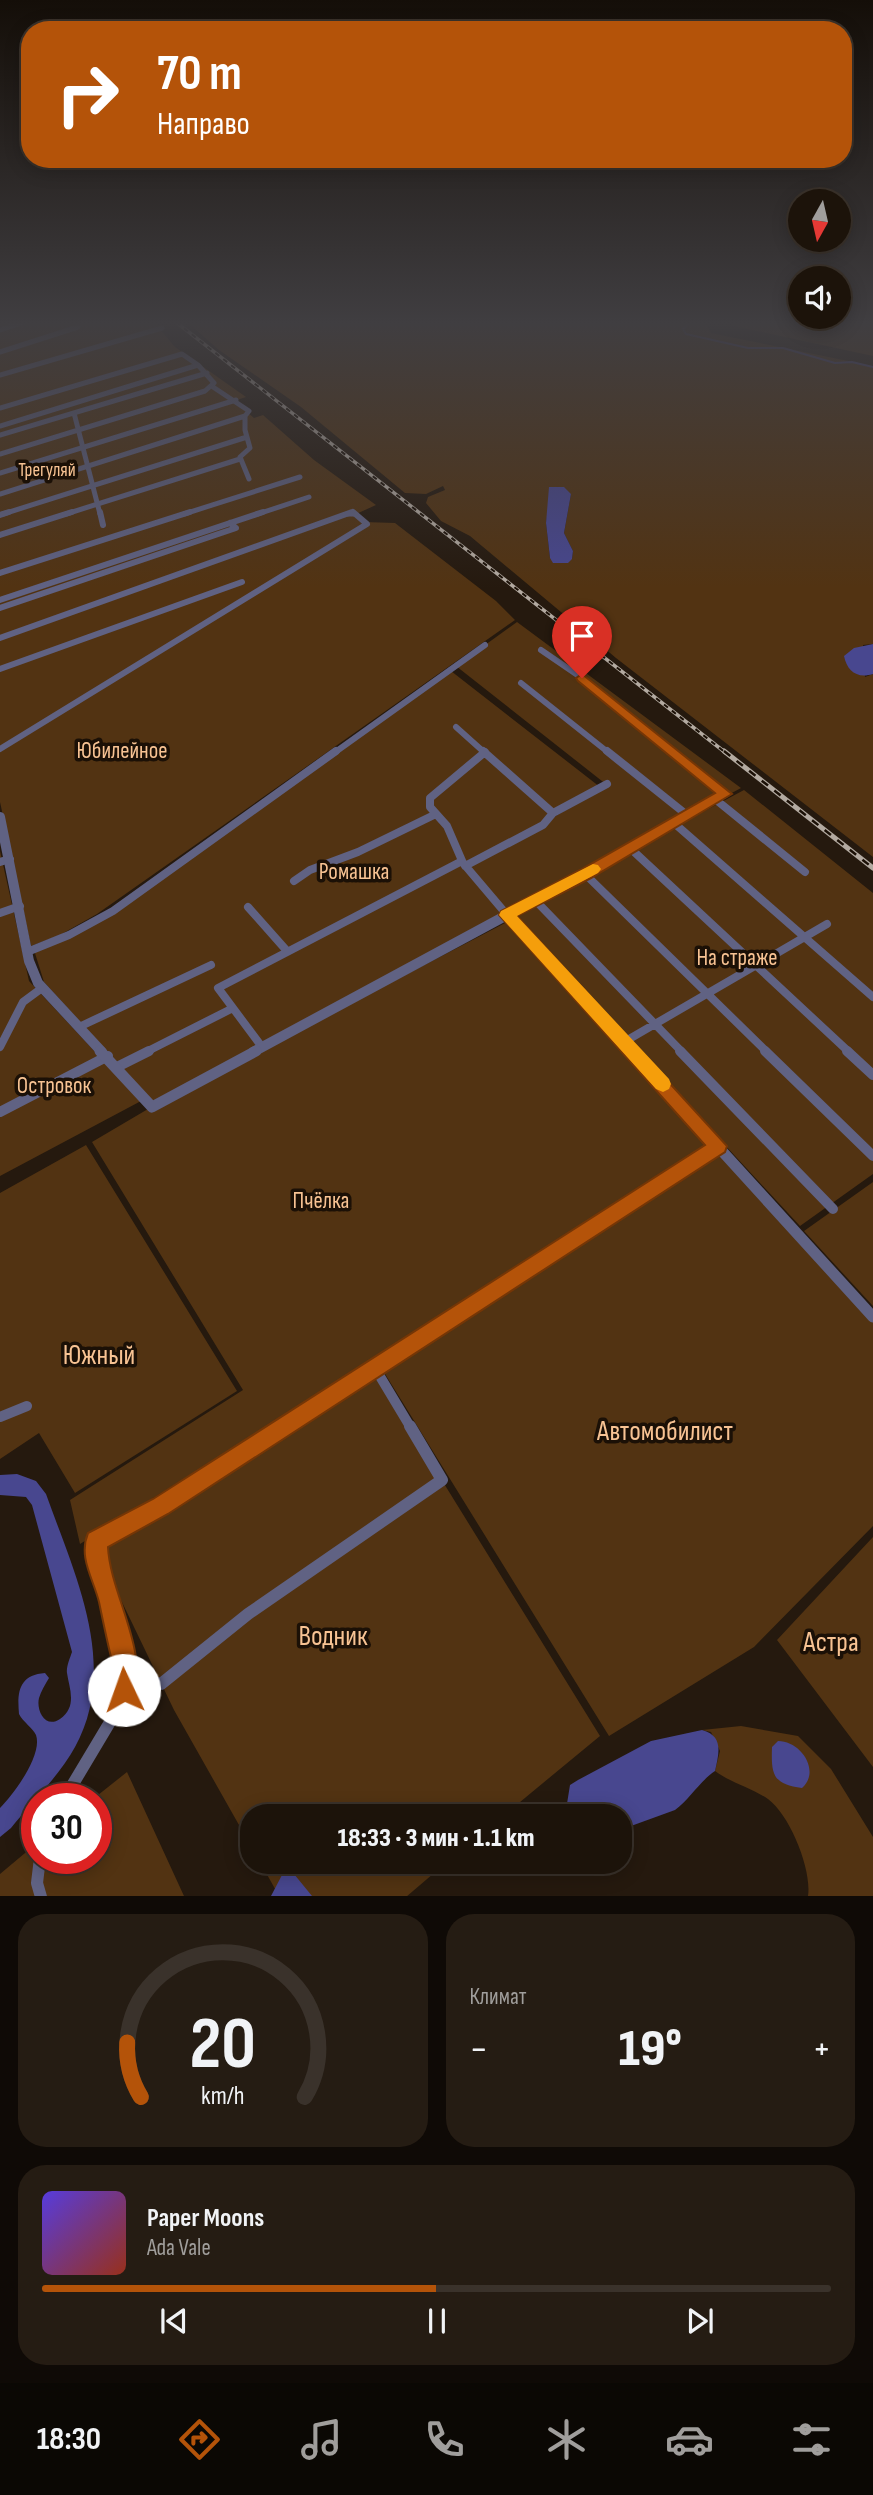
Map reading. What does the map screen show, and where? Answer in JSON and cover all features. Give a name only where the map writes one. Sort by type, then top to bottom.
[{"type":"street","points":[[0,425],[48,410]]},
{"type":"street","points":[[0,435],[82,410]]},
{"type":"street","points":[[0,454],[139,410]]},
{"type":"street","points":[[0,473],[202,410]]},
{"type":"street","points":[[0,494],[245,416],[248,410]]},
{"type":"street","points":[[74,413],[103,525]]},
{"type":"street","points":[[0,536],[240,459],[250,448],[245,416]]},
{"type":"street","points":[[0,514],[247,437]]},
{"type":"street","points":[[240,459],[249,479]]},
{"type":"street","points":[[0,573],[300,477]]},
{"type":"street","points":[[0,600],[309,496]]},
{"type":"street","points":[[0,638],[353,512],[368,524],[0,749]]},
{"type":"street","points":[[0,608],[236,528],[230,523]]},
{"type":"street","points":[[0,669],[242,582]]},
{"type":"street","points":[[27,952],[113,911],[485,645]]},
{"type":"street","points":[[0,817],[5,860],[20,906],[33,972],[43,988],[152,1107],[585,874],[725,794],[713,781],[582,678],[541,650]]},
{"type":"street","points":[[521,684],[687,815]]},
{"type":"street","points":[[456,727],[553,813]]},
{"type":"street","points":[[485,752],[430,798],[430,807],[447,826],[463,863],[507,915],[873,1317]]},
{"type":"street","points":[[262,1047],[218,988],[287,951],[543,825],[553,813],[607,784]]},
{"type":"street","points":[[715,799],[805,872]]},
{"type":"street","points":[[294,881],[310,870],[358,852],[436,814]]},
{"type":"street","points":[[674,823],[873,997]]},
{"type":"street","points":[[630,848],[873,1075]]},
{"type":"street","points":[[585,874],[873,1156]]},
{"type":"street","points":[[535,900],[833,1209]]},
{"type":"street","points":[[0,913],[20,906]]},
{"type":"street","points":[[248,906],[287,951]]},
{"type":"street","points":[[624,1042],[705,992],[827,924]]},
{"type":"street","points":[[79,1027],[211,965]]},
{"type":"street","points":[[0,1047],[23,1002],[43,988]]},
{"type":"street","points":[[117,1067],[233,1008]]},
{"type":"street","points":[[0,1112],[108,1056]]},
{"type":"street","points":[[74,1783],[116,1712],[127,1677],[110,1598],[97,1567],[96,1541],[160,1507],[718,1146]]},
{"type":"street","points":[[127,1677],[161,1684],[248,1614],[442,1480],[375,1368]]},
{"type":"street","points":[[0,1417],[27,1406]]},
{"type":"street","points":[[38,1874],[37,1883],[41,1896]]},
{"type":"green space","name":"Юбилейное","points":[[0,410],[245,410],[254,418],[263,415],[314,460],[376,505],[354,515],[364,522],[395,523],[496,601],[515,620],[97,914],[60,935],[31,946],[0,802]]},
{"type":"green space","points":[[305,410],[873,410],[873,644],[863,645],[865,677],[873,674],[873,857],[616,658],[470,536],[441,521],[426,503],[428,497],[445,490],[443,486],[426,494],[405,493]],"holes":[[[571,494],[564,533],[573,551],[572,559],[550,558],[546,523],[550,498]]]},
{"type":"green space","name":"Ромашка","points":[[517,622],[741,788],[155,1104],[44,982],[34,950],[99,918],[451,671],[600,787],[471,867],[607,785],[456,666]]},
{"type":"green space","name":"На страже","points":[[744,790],[873,893],[873,1174],[800,1226],[511,914]]},
{"type":"green space","name":"Островок","points":[[0,851],[29,981],[141,1101],[0,1176]]},
{"type":"green space","name":"Пчёлка","points":[[507,922],[715,1145],[80,1544],[70,1500],[243,1390],[92,1142],[148,1109]]},
{"type":"green space","name":"Южный","points":[[86,1145],[237,1391],[75,1493],[39,1433],[0,1459],[0,1193]]},
{"type":"green space","name":"Автомобилист","points":[[719,1147],[873,1320],[873,1526],[754,1647],[609,1736],[382,1369]]},
{"type":"green space","points":[[873,1182],[873,1306],[804,1231]]},
{"type":"green space","name":"Водник","points":[[375,1372],[600,1736],[518,1804],[240,1804],[240,1827],[174,1710],[93,1542]]},
{"type":"green space","name":"Астра","points":[[873,1537],[873,1767],[777,1640]]},
{"type":"green space","points":[[741,1726],[798,1736],[831,1769],[873,1837],[873,1896],[808,1896],[807,1872],[803,1858],[784,1817],[768,1799],[715,1771],[720,1751],[711,1732],[702,1730]]},
{"type":"green space","points":[[127,1772],[184,1896],[0,1896],[0,1874],[21,1856],[21,1874],[112,1874],[112,1784]]},
{"type":"green space","points":[[267,1874],[433,1874],[407,1896],[279,1896]]},
{"type":"shaded area","points":[[549,487],[564,487],[571,494],[564,533],[573,551],[572,559],[568,563],[553,563],[550,558],[546,523]]},
{"type":"shaded area","points":[[873,644],[873,674],[862,675],[854,672],[844,656],[854,648]]},
{"type":"shaded area","points":[[17,1474],[36,1481],[46,1494],[69,1555],[88,1619],[93,1652],[93,1684],[88,1716],[69,1757],[49,1783],[21,1783],[21,1816],[0,1837],[0,1808],[26,1774],[37,1743],[35,1732],[19,1714],[19,1692],[30,1677],[45,1673],[49,1678],[39,1698],[40,1713],[50,1722],[60,1719],[66,1714],[71,1703],[67,1671],[72,1652],[32,1505],[26,1497],[0,1495],[0,1475]]},
{"type":"shaded area","points":[[702,1730],[709,1733],[714,1736],[718,1746],[715,1771],[675,1810],[632,1826],[632,1804],[567,1804],[570,1785],[651,1741]]},
{"type":"shaded area","points":[[778,1741],[794,1746],[806,1758],[810,1773],[802,1788],[785,1784],[776,1777],[772,1765],[772,1747]]},
{"type":"shaded area","points":[[294,1874],[312,1896],[271,1896],[282,1875]]},
{"type":"railway","points":[[289,410],[726,753]]},
{"type":"railway","points":[[724,751],[873,868]]},
{"type":"slow traffic","points":[[593,869],[507,915],[663,1084]]},
{"type":"route","points":[[124,1690],[127,1677],[110,1598],[97,1567],[96,1541],[160,1507],[264,1437],[681,1173],[718,1146],[507,915],[725,794],[713,781],[582,678]]},
{"type":"park label","name":"Трегуляй","points":[[47,470]]}]
